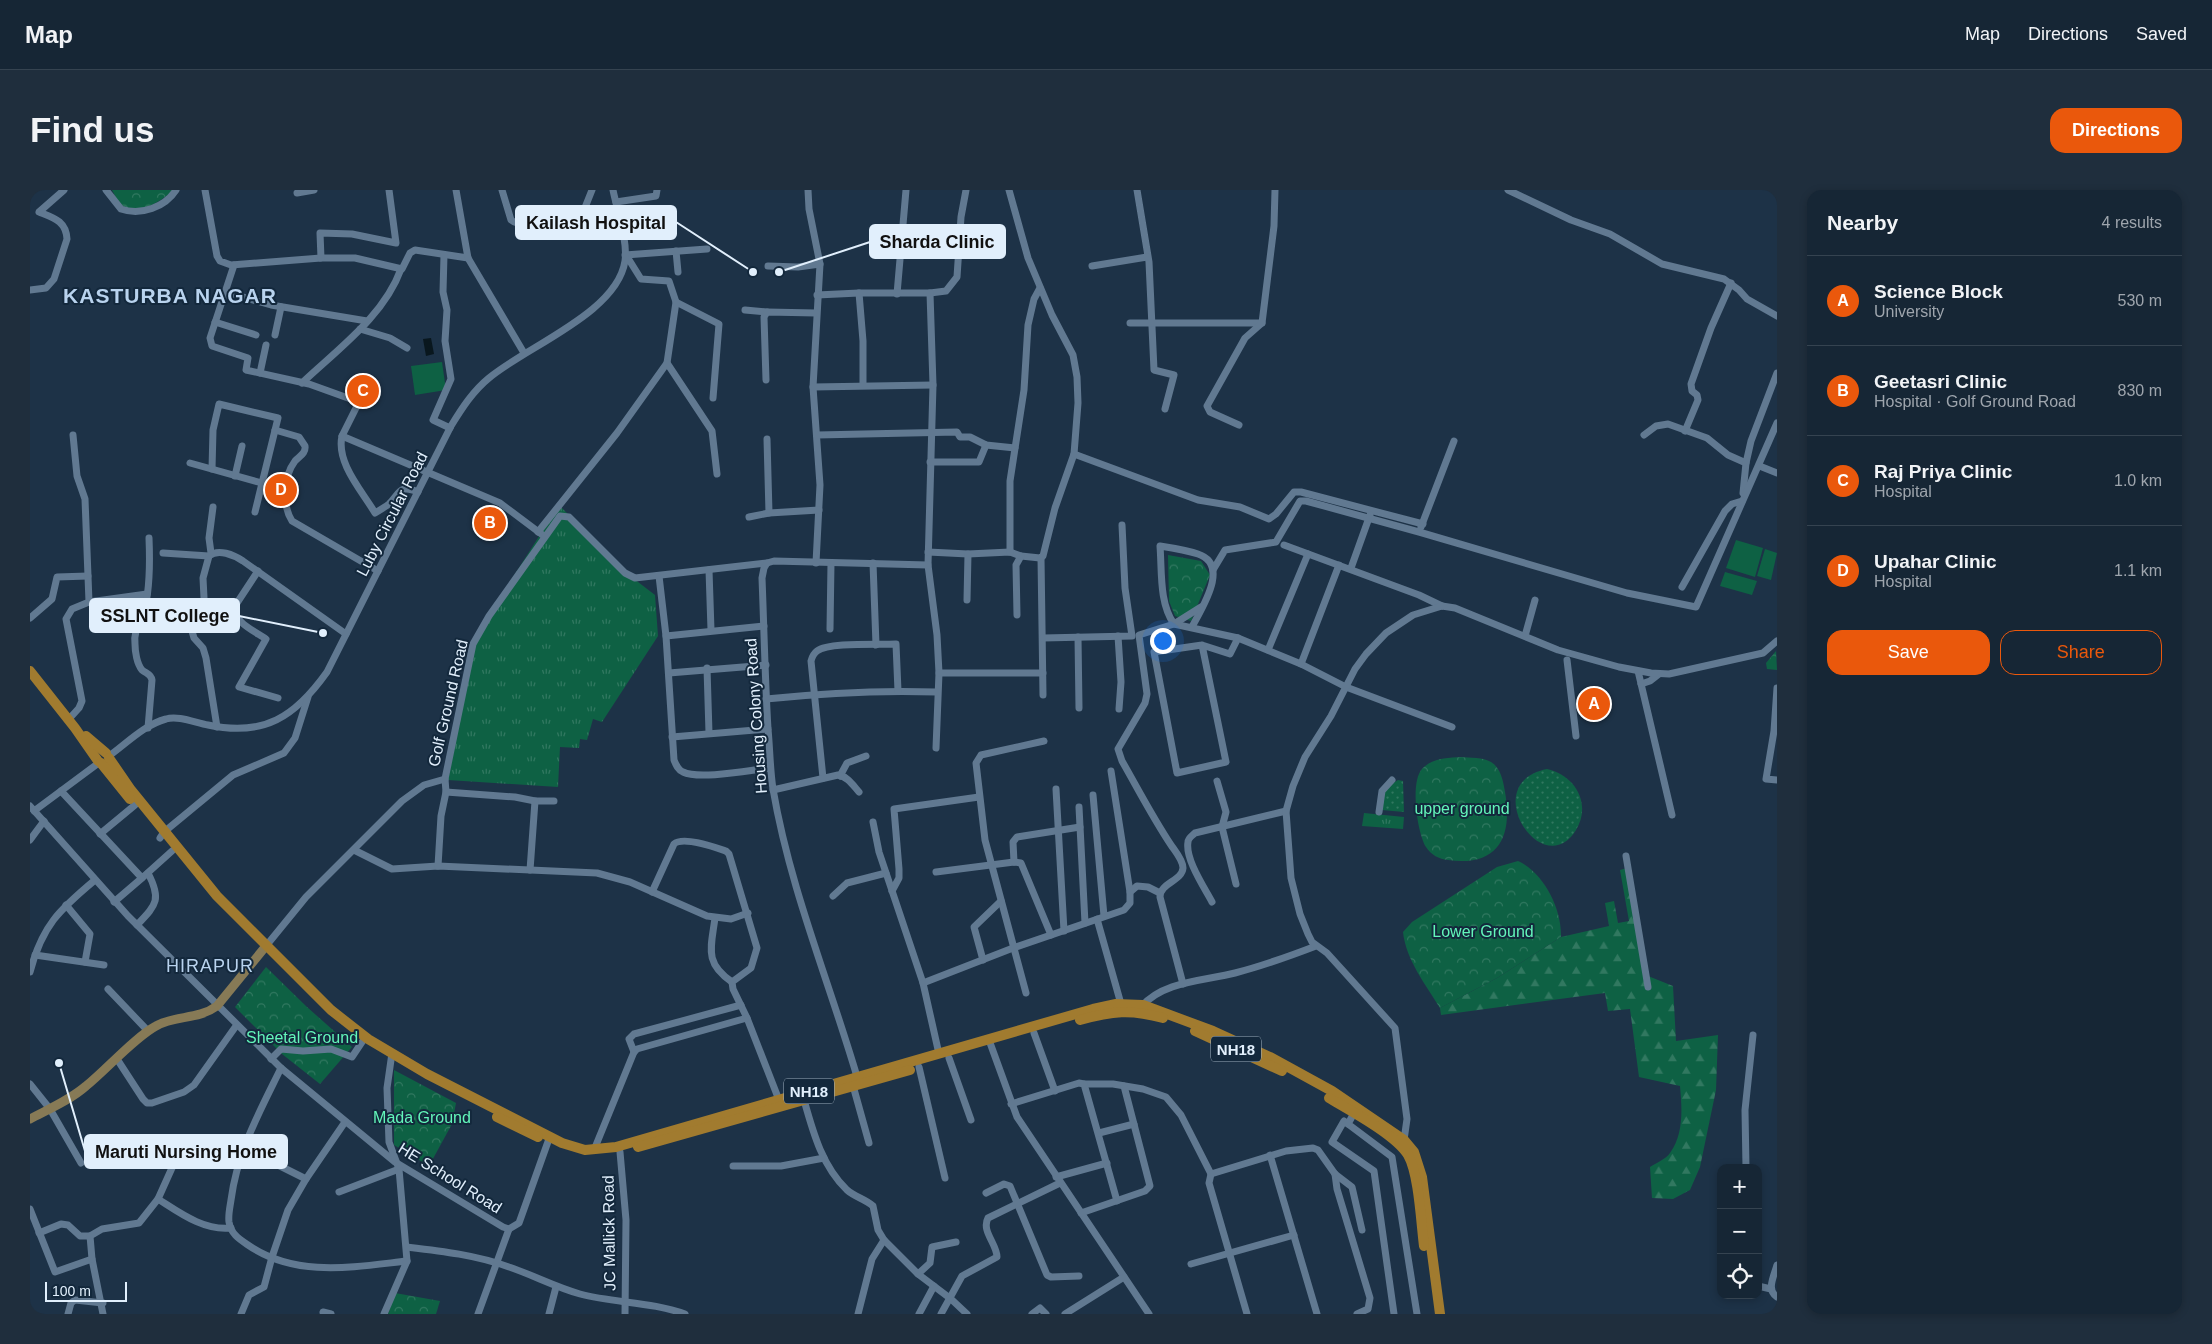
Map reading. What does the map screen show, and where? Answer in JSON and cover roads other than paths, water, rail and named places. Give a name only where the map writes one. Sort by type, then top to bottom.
[{"type":"highway","name":"NH18","points":[[30,672],[68,719],[131,790],[172,851],[220,908],[331,1010],[391,1056]]},
{"type":"highway","name":"NH18","points":[[104,759],[135,805],[322,1010],[362,1042],[391,1056],[470,1103],[549,1139],[574,1147],[594,1150],[616,1147],[780,1100],[919,1067],[944,1056]]},
{"type":"highway","name":"NH18","points":[[549,1139],[570,1152],[592,1156],[620,1152],[804,1100],[855,1082],[990,1043],[1093,1009],[1121,1004],[1206,1028],[1270,1057],[1353,1104],[1404,1140],[1414,1152],[1422,1177],[1440,1314]]},
{"type":"highway","name":"NH18","points":[[990,1043],[1106,1013],[1140,1008],[1260,1060],[1309,1085],[1396,1142],[1410,1159],[1434,1314]]},
{"type":"main road","points":[[30,1119],[81,1091],[148,1031],[169,1021],[206,1014],[217,1006],[264,948]]},
{"type":"street","points":[[30,290],[46,288],[54,279],[67,239],[67,233],[62,222],[39,212],[64,190]]},
{"type":"street","points":[[106,190],[121,209],[136,212],[161,205],[176,190]]},
{"type":"street","points":[[206,190],[217,256],[220,261],[234,265],[321,258],[363,259],[402,269]]},
{"type":"street","points":[[297,193],[314,190]]},
{"type":"street","points":[[321,258],[320,233],[352,234],[396,243],[389,190]]},
{"type":"street","points":[[456,190],[468,258],[524,354]]},
{"type":"street","points":[[502,190],[511,220],[517,224],[528,225],[580,214],[584,210],[592,190]]},
{"type":"street","name":"Luby Circular Road","points":[[32,809],[60,791],[138,733],[168,718],[218,728],[243,730],[267,725],[290,713],[309,694],[327,672],[450,428],[467,400],[499,369],[586,314],[606,297],[618,281],[625,262],[625,255],[613,190]]},
{"type":"street","points":[[616,202],[656,196],[656,190]]},
{"type":"street","points":[[808,190],[809,209],[820,264],[813,386],[820,485],[816,563]]},
{"type":"street","points":[[897,294],[906,190]]},
{"type":"street","points":[[817,295],[930,293],[946,291],[957,277],[966,190]]},
{"type":"street","points":[[1009,190],[1028,258],[1040,288],[1073,355],[1078,403],[1074,454],[1055,508],[1041,558],[1043,695]]},
{"type":"street","points":[[1137,190],[1147,242],[1154,370],[1174,375],[1165,409]]},
{"type":"street","points":[[1239,425],[1207,410],[1207,402],[1245,338],[1262,323],[1274,226],[1275,190]]},
{"type":"street","points":[[1508,190],[1572,220],[1610,234],[1662,264],[1705,274],[1731,283],[1747,299],[1777,316]]},
{"type":"street","points":[[342,436],[500,504],[541,534],[666,363],[676,302],[669,281],[641,279],[625,255],[707,248]]},
{"type":"street","points":[[302,382],[367,321],[393,289],[412,251],[468,258]]},
{"type":"street","points":[[676,251],[678,272]]},
{"type":"street","points":[[444,255],[442,292],[447,310],[445,342],[451,379],[433,420],[450,428]]},
{"type":"street","points":[[1092,266],[1147,257]]},
{"type":"street","points":[[768,266],[798,267],[820,264]]},
{"type":"street","points":[[234,265],[210,341],[212,346],[248,358],[246,370],[302,382],[359,402],[342,436],[341,445],[344,460],[375,513],[391,502],[398,491],[408,488],[418,492]]},
{"type":"street","points":[[1685,431],[1698,400],[1697,395],[1692,391],[1692,384],[1710,328],[1731,283]]},
{"type":"street","points":[[1010,552],[1010,481],[1024,390],[1028,325],[1034,299],[1040,288]]},
{"type":"street","points":[[225,292],[281,307],[367,321]]},
{"type":"street","points":[[860,293],[863,385]]},
{"type":"street","points":[[930,293],[933,385],[928,566],[937,635],[939,673],[936,748]]},
{"type":"street","points":[[676,302],[719,324],[713,398]]},
{"type":"street","points":[[275,335],[281,307]]},
{"type":"street","points":[[745,310],[816,313]]},
{"type":"street","points":[[766,380],[764,317],[767,312]]},
{"type":"street","points":[[216,322],[256,335]]},
{"type":"street","points":[[1130,323],[1262,323]]},
{"type":"street","points":[[360,328],[390,338],[407,348]]},
{"type":"street","points":[[260,373],[266,345]]},
{"type":"street","points":[[666,363],[712,431],[717,474]]},
{"type":"street","points":[[1742,500],[1746,463],[1752,441],[1777,373]]},
{"type":"street","points":[[813,386],[933,385]]},
{"type":"street","points":[[212,469],[213,430],[218,404],[278,418],[255,512]]},
{"type":"street","points":[[1213,570],[1225,550],[1276,542],[1300,501],[1419,532],[1627,593],[1694,607],[1698,604],[1777,423]]},
{"type":"street","points":[[1644,435],[1650,429],[1661,424],[1668,424],[1707,438],[1728,455],[1746,463]]},
{"type":"street","points":[[275,430],[298,437],[306,449],[293,465],[284,490],[288,516],[292,521],[378,571]]},
{"type":"street","points":[[817,435],[957,432],[960,437],[970,437],[986,445],[1015,448]]},
{"type":"street","points":[[73,435],[77,476],[85,498],[89,602]]},
{"type":"street","points":[[767,439],[769,513]]},
{"type":"street","points":[[1419,532],[1454,441]]},
{"type":"street","points":[[930,462],[979,462],[986,445]]},
{"type":"street","points":[[235,476],[242,446]]},
{"type":"street","points":[[1074,454],[1198,500],[1240,507],[1269,520],[1294,492],[1302,492],[1423,524]]},
{"type":"street","points":[[190,463],[262,483]]},
{"type":"street","points":[[1762,467],[1777,473]]},
{"type":"street","points":[[1682,587],[1725,511],[1732,504],[1742,500]]},
{"type":"street","points":[[204,598],[203,578],[210,555],[208,538],[213,507]]},
{"type":"street","points":[[749,517],[769,513],[819,510]]},
{"type":"street","points":[[1350,568],[1371,510]]},
{"type":"street","name":"Golf Ground Road","points":[[438,866],[441,816],[446,792],[445,779],[473,644],[541,534],[558,518],[565,515],[630,577],[659,576]]},
{"type":"street","points":[[1043,638],[1132,636],[1125,588],[1122,525]]},
{"type":"street","points":[[148,728],[152,680],[150,674],[142,669],[140,665],[134,638],[137,625],[144,611],[147,594],[149,538]]},
{"type":"street","points":[[1284,545],[1350,568],[1442,606],[1455,608],[1558,650],[1638,671],[1669,674],[1763,653],[1777,641]]},
{"type":"street","points":[[1192,628],[1212,586],[1213,570],[1209,560],[1200,554],[1160,546],[1164,603],[1168,616],[1174,624],[1192,628],[1238,638],[1301,664],[1346,687],[1452,727]]},
{"type":"street","points":[[928,552],[968,554],[1010,552],[1021,556],[1041,558]]},
{"type":"street","points":[[163,553],[230,554],[258,571],[346,634]]},
{"type":"street","points":[[967,600],[968,554]]},
{"type":"street","points":[[1268,650],[1308,554]]},
{"type":"street","points":[[1017,615],[1016,565],[1021,556]]},
{"type":"street","points":[[770,768],[709,774],[683,772],[674,760],[666,636],[659,576],[774,561],[928,566]]},
{"type":"street","name":"Housing Colony Road","points":[[767,563],[762,578],[766,699],[773,790],[789,859],[823,974],[837,1011],[869,1144]]},
{"type":"street","points":[[830,629],[831,563]]},
{"type":"street","points":[[873,563],[876,645]]},
{"type":"street","points":[[1301,664],[1338,565]]},
{"type":"street","points":[[709,570],[711,630]]},
{"type":"street","points":[[258,571],[235,606],[234,611],[238,619],[266,640],[238,687],[278,698]]},
{"type":"street","points":[[30,618],[52,600],[57,577],[88,576]]},
{"type":"street","points":[[68,719],[79,708],[82,701],[66,619],[67,614],[72,609],[89,602],[147,594]]},
{"type":"street","points":[[1525,636],[1535,600]]},
{"type":"street","points":[[1404,1140],[1407,1118],[1395,1028],[1328,953],[1316,946],[1308,934],[1300,914],[1291,878],[1286,811],[1293,786],[1305,756],[1331,716],[1355,669],[1386,633],[1413,615],[1442,606]]},
{"type":"street","points":[[1160,893],[1181,874],[1183,870],[1181,860],[1134,782],[1118,750],[1145,703],[1147,694],[1139,635],[1174,624],[1202,607]]},
{"type":"street","points":[[186,614],[194,638],[205,653],[218,728]]},
{"type":"street","points":[[666,636],[764,626]]},
{"type":"street","points":[[1118,636],[1121,682],[1119,709]]},
{"type":"street","points":[[1078,637],[1079,708]]},
{"type":"street","points":[[1202,645],[1226,762],[1177,773],[1154,652],[1202,645],[1230,654],[1238,638]]},
{"type":"street","points":[[823,778],[819,723],[811,661],[816,652],[822,648],[847,645],[896,644],[898,691]]},
{"type":"street","points":[[1567,660],[1576,736]]},
{"type":"street","points":[[669,673],[707,668],[766,665]]},
{"type":"street","points":[[707,668],[710,733]]},
{"type":"street","points":[[1638,671],[1672,815]]},
{"type":"street","points":[[939,673],[1043,673]]},
{"type":"street","points":[[1641,684],[1650,681],[1659,674]]},
{"type":"street","points":[[1777,688],[1766,779],[1777,780]]},
{"type":"street","points":[[766,699],[814,694],[898,691],[937,692]]},
{"type":"street","points":[[162,835],[233,775],[284,753],[295,738],[309,694]]},
{"type":"street","points":[[672,737],[768,729]]},
{"type":"street","points":[[1026,993],[985,840],[976,768],[978,757],[1044,741]]},
{"type":"street","points":[[840,776],[847,763],[866,756]]},
{"type":"street","points":[[923,983],[1013,948],[1128,907],[1130,892],[1111,771]]},
{"type":"street","points":[[773,790],[823,778],[840,776],[850,781],[859,792]]},
{"type":"street","points":[[264,948],[306,898],[402,801],[424,784],[445,779]]},
{"type":"street","points":[[1217,780],[1226,812],[1222,827],[1236,884]]},
{"type":"street","points":[[1380,812],[1382,791],[1392,780]]},
{"type":"street","points":[[1056,789],[1064,931]]},
{"type":"street","points":[[60,791],[100,834],[145,875],[156,891],[157,899],[154,906],[137,926]]},
{"type":"street","points":[[446,792],[515,797],[535,801],[554,801]]},
{"type":"street","points":[[1093,795],[1101,918],[1121,1004]]},
{"type":"street","points":[[892,891],[899,878],[894,809],[979,796]]},
{"type":"street","points":[[530,870],[535,801]]},
{"type":"street","points":[[100,834],[135,805]]},
{"type":"street","points":[[1079,807],[1084,923]]},
{"type":"street","name":"HE School Road","points":[[32,809],[114,902],[236,1026],[281,1068],[397,1166],[509,1229],[519,1223],[549,1139]]},
{"type":"street","points":[[1212,902],[1192,864],[1188,841],[1195,834],[1286,811]]},
{"type":"street","points":[[30,840],[44,821]]},
{"type":"street","points":[[873,822],[886,873],[923,983],[944,1056],[971,1120]]},
{"type":"street","points":[[1014,862],[1014,839],[1080,827]]},
{"type":"street","points":[[652,892],[674,844],[677,842],[687,841],[720,849],[729,854],[757,948],[751,968],[732,982]]},
{"type":"street","points":[[354,850],[392,869],[438,866],[597,873],[630,882],[715,918],[737,918],[748,913]]},
{"type":"street","points":[[114,902],[172,851]]},
{"type":"street","points":[[1626,856],[1648,987]]},
{"type":"street","points":[[936,872],[1014,862],[1022,863],[1051,935]]},
{"type":"street","points":[[833,896],[847,883],[886,873]]},
{"type":"street","points":[[30,972],[31,962],[46,929],[66,905],[94,880]]},
{"type":"street","points":[[1130,892],[1137,886],[1143,885],[1160,893]]},
{"type":"street","points":[[1160,893],[1183,984]]},
{"type":"street","points":[[983,960],[974,927],[1001,901]]},
{"type":"street","points":[[66,905],[90,934],[85,962]]},
{"type":"street","points":[[715,918],[712,940],[713,964],[720,974],[732,982],[733,989],[747,1018],[780,1100]]},
{"type":"street","points":[[1140,1008],[1160,992],[1183,984],[1238,972],[1316,946]]},
{"type":"street","points":[[35,955],[104,965]]},
{"type":"street","points":[[108,990],[148,1031]]},
{"type":"street","points":[[634,1052],[630,1039],[634,1034],[740,1005]]},
{"type":"street","points":[[594,1150],[634,1052],[641,1048],[747,1018]]},
{"type":"street","points":[[117,1059],[143,1099],[147,1103],[152,1102],[184,1092],[194,1085],[236,1026]]},
{"type":"street","points":[[1034,1033],[1055,1091]]},
{"type":"street","points":[[1746,1164],[1745,1110],[1753,1035]]},
{"type":"street","points":[[271,1059],[281,1049],[304,1051],[331,1049],[352,1057],[362,1042]]},
{"type":"street","points":[[990,1043],[1017,1117],[1149,1314]]},
{"type":"street","points":[[384,1314],[407,1261],[397,1166],[389,1142],[387,1088],[391,1056]]},
{"type":"street","points":[[919,1067],[944,1178]]},
{"type":"street","points":[[281,1068],[244,1148],[234,1175],[228,1216],[231,1228],[238,1237],[254,1249],[288,1263],[330,1269],[407,1261]]},
{"type":"street","points":[[1012,1104],[1079,1083],[1104,1083],[1162,1094],[1172,1103],[1187,1126],[1211,1174],[1209,1183],[1228,1254],[1247,1314]]},
{"type":"street","points":[[30,1084],[50,1109],[82,1163]]},
{"type":"street","points":[[1084,1084],[1117,1201]]},
{"type":"street","points":[[1081,1213],[1145,1192],[1150,1186],[1124,1086]]},
{"type":"street","points":[[804,1100],[814,1136],[824,1158],[848,1191],[873,1206],[878,1230],[884,1240],[918,1274],[951,1299],[967,1314]]},
{"type":"street","points":[[1348,1124],[1354,1113]]},
{"type":"street","points":[[1394,1314],[1374,1171],[1332,1142],[1344,1121],[1392,1157],[1417,1314]]},
{"type":"street","points":[[242,1314],[249,1295],[264,1287],[288,1210],[306,1179],[345,1122]]},
{"type":"street","points":[[1099,1132],[1134,1124]]},
{"type":"street","points":[[244,1148],[306,1179]]},
{"type":"street","points":[[1211,1174],[1286,1151],[1313,1148],[1321,1152],[1335,1174],[1352,1187],[1362,1230]]},
{"type":"street","name":"JC Mallick Road","points":[[620,1152],[626,1220],[625,1314]]},
{"type":"street","points":[[1270,1156],[1317,1314]]},
{"type":"street","points":[[733,1166],[781,1166],[824,1158]]},
{"type":"street","points":[[39,1232],[61,1224],[68,1224],[80,1236],[90,1236],[102,1229],[140,1223],[158,1199],[176,1159]]},
{"type":"street","points":[[941,1314],[962,1276],[997,1257],[986,1227],[988,1218],[1019,1204],[1058,1180],[1107,1163]]},
{"type":"street","points":[[339,1192],[397,1166]]},
{"type":"street","points":[[1335,1174],[1337,1189],[1370,1298],[1368,1309],[1357,1314]]},
{"type":"street","points":[[986,1193],[1008,1183],[1019,1204],[1047,1275],[1051,1277],[1079,1276]]},
{"type":"street","points":[[158,1199],[188,1218],[218,1230],[231,1228]]},
{"type":"street","points":[[30,1209],[55,1272],[92,1259]]},
{"type":"street","points":[[478,1314],[509,1229]]},
{"type":"street","points":[[1191,1264],[1294,1235]]},
{"type":"street","points":[[90,1236],[92,1259],[103,1314]]},
{"type":"street","points":[[858,1314],[872,1259],[884,1240]]},
{"type":"street","points":[[918,1274],[930,1263],[932,1247],[956,1242]]},
{"type":"street","points":[[407,1247],[449,1252],[497,1263],[556,1287],[582,1294],[668,1309],[685,1314]]},
{"type":"street","points":[[1777,1265],[1770,1289],[1772,1294],[1777,1296]]},
{"type":"street","points":[[1065,1314],[1124,1277]]},
{"type":"street","points":[[919,1314],[934,1286]]},
{"type":"street","points":[[549,1314],[556,1287]]},
{"type":"street","points":[[1762,1287],[1770,1289]]},
{"type":"street","points":[[68,1314],[71,1303],[76,1300],[102,1303]]},
{"type":"street","points":[[1032,1314],[1040,1308],[1046,1314]]},
{"type":"street","points":[[323,1312],[331,1314]]},
{"type":"place","name":"Kailash Hospital","points":[[753,272]]},
{"type":"place","name":"Sharda Clinic","points":[[779,272]]},
{"type":"place","name":"Raj Priya Clinic","points":[[363,391]]},
{"type":"place","name":"Upahar Clinic","points":[[281,490]]},
{"type":"place","name":"Geetasri Clinic","points":[[490,523]]},
{"type":"place","name":"SSLNT College","points":[[323,633]]},
{"type":"place","name":"Science Block","points":[[1594,704]]},
{"type":"place","name":"Maruti Nursing Home","points":[[59,1063]]},
{"type":"district","name":"KASTURBA NAGAR","points":[[170,295]]},
{"type":"district","name":"HIRAPUR","points":[[210,966]]},
{"type":"park label","name":"upper ground","points":[[1462,808]]},
{"type":"park label","name":"Lower Ground","points":[[1483,931]]},
{"type":"park label","name":"Sheetal Ground","points":[[302,1037]]},
{"type":"park label","name":"Mada Ground","points":[[422,1117]]}]
